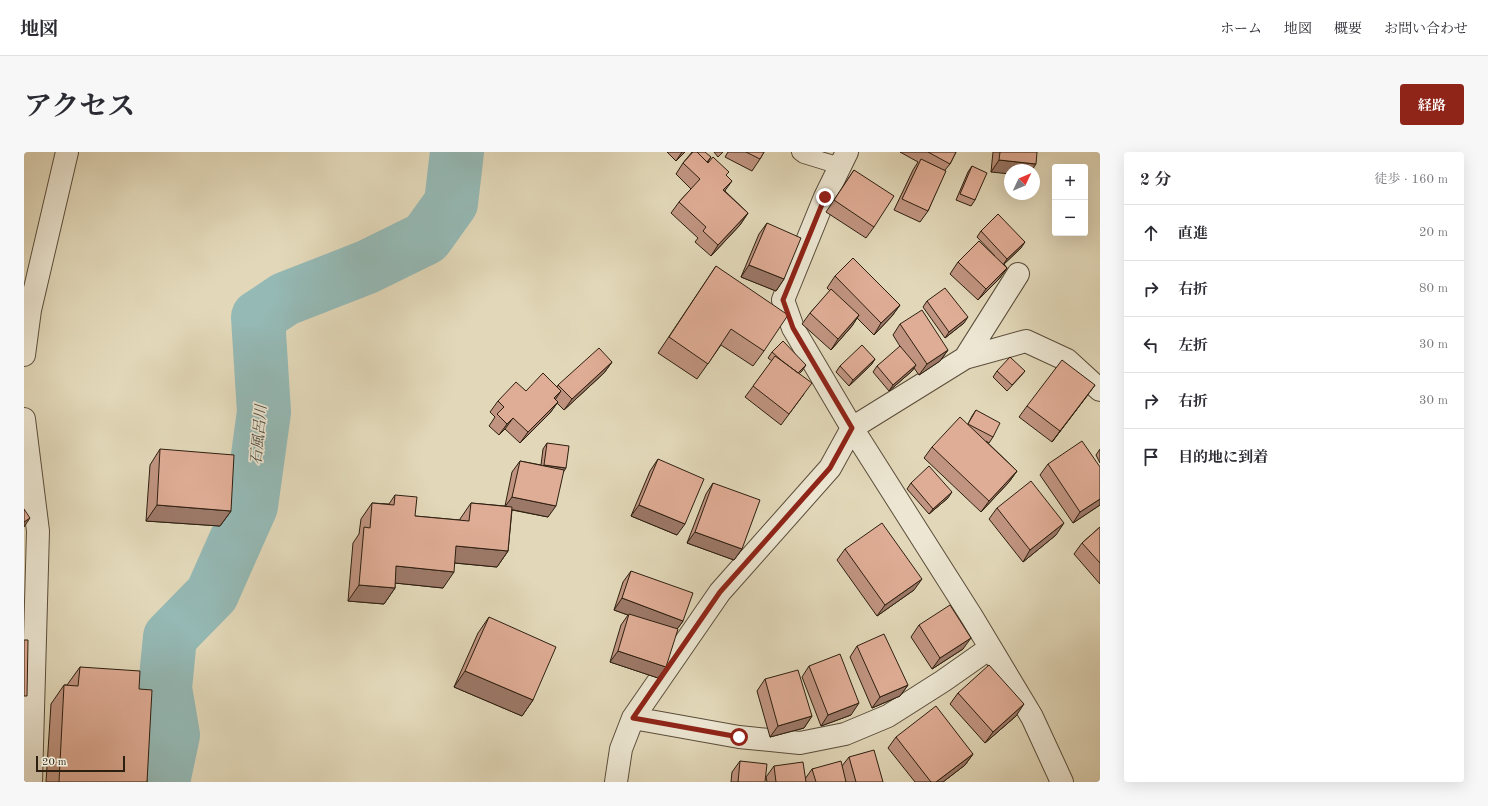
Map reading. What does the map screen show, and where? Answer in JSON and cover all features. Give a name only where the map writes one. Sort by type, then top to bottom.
[{"type":"street","points":[[24,355],[30,310],[67,152]]},
{"type":"street","points":[[843,159],[825,197],[783,300],[793,328],[852,428],[1032,717],[1062,782]]},
{"type":"street","points":[[965,358],[1018,274]]},
{"type":"street","points":[[616,782],[621,749],[633,718],[720,592],[830,468],[852,428],[965,358],[1026,341],[1067,360],[1100,390]]},
{"type":"street","points":[[24,419],[38,531],[31,553],[31,782]]},
{"type":"street","points":[[633,718],[739,737],[800,743],[845,734],[888,716],[944,681],[990,648]]},
{"type":"lane","points":[[800,152],[843,159]]},
{"type":"building","points":[[693,152],[697,152],[708,163],[713,157],[729,172],[726,175],[732,181],[723,190],[748,213],[718,245],[703,231],[706,227],[679,202],[700,179],[683,163]]},
{"type":"building","points":[[697,152],[705,152],[711,157],[707,162]]},
{"type":"building","points":[[746,152],[764,152],[760,159]]},
{"type":"building","points":[[928,152],[956,152],[950,164]]},
{"type":"building","points":[[1000,152],[1037,152],[1036,164],[999,160]]},
{"type":"building","points":[[921,159],[946,171],[928,211],[902,199]]},
{"type":"building","points":[[972,166],[987,173],[975,200],[960,194]]},
{"type":"building","points":[[854,170],[894,196],[874,227],[834,200]]},
{"type":"building","points":[[998,214],[1025,242],[1007,259],[981,231]]},
{"type":"building","points":[[767,223],[801,238],[784,279],[749,265]]},
{"type":"building","points":[[979,241],[1007,268],[986,289],[958,262]]},
{"type":"building","points":[[853,258],[900,305],[881,323],[835,276]]},
{"type":"building","points":[[716,266],[788,315],[764,351],[731,329],[708,364],[669,337]]},
{"type":"building","points":[[945,288],[968,317],[949,332],[927,301]]},
{"type":"building","points":[[831,289],[859,315],[838,339],[810,313]]},
{"type":"building","points":[[922,310],[948,350],[927,364],[900,324]]},
{"type":"building","points":[[783,341],[806,365],[798,373],[772,352]]},
{"type":"building","points":[[862,345],[875,359],[853,380],[840,366]]},
{"type":"building","points":[[900,346],[916,365],[893,385],[877,366]]},
{"type":"building","points":[[599,348],[612,362],[572,399],[558,385]]},
{"type":"building","points":[[775,356],[812,383],[789,414],[753,386]]},
{"type":"building","points":[[1010,357],[1025,371],[1012,385],[997,371]]},
{"type":"building","points":[[1062,360],[1095,385],[1060,431],[1027,406]]},
{"type":"building","points":[[543,373],[561,391],[554,398],[558,402],[528,432],[513,418],[507,424],[497,414],[504,407],[498,401],[516,382],[526,391]]},
{"type":"building","points":[[976,410],[1000,423],[993,437],[968,424]]},
{"type":"building","points":[[960,417],[1017,471],[989,501],[932,447]]},
{"type":"building","points":[[1082,441],[1100,467],[1100,499],[1080,512],[1048,464]]},
{"type":"building","points":[[547,443],[569,446],[566,468],[544,465]]},
{"type":"building","points":[[160,449],[234,455],[231,511],[157,505]]},
{"type":"building","points":[[658,459],[704,479],[685,524],[639,505]]},
{"type":"building","points":[[520,461],[564,470],[556,506],[512,497]]},
{"type":"building","points":[[929,466],[952,492],[933,509],[911,483]]},
{"type":"building","points":[[1031,481],[1064,523],[1030,550],[997,508]]},
{"type":"building","points":[[713,483],[760,500],[742,549],[695,532]]},
{"type":"building","points":[[395,495],[417,497],[415,516],[469,521],[471,503],[512,507],[508,551],[456,546],[454,572],[396,566],[395,588],[359,585],[364,527],[370,528],[372,503],[394,505]]},
{"type":"building","points":[[24,509],[30,518],[24,522]]},
{"type":"building","points":[[882,523],[922,579],[885,605],[845,549]]},
{"type":"building","points":[[1100,527],[1100,563],[1082,543]]},
{"type":"building","points":[[631,571],[693,593],[683,621],[622,598]]},
{"type":"building","points":[[950,605],[971,638],[940,658],[919,625]]},
{"type":"building","points":[[629,614],[678,629],[666,667],[618,651]]},
{"type":"building","points":[[489,617],[556,647],[533,700],[465,671]]},
{"type":"building","points":[[884,634],[908,685],[880,697],[857,646]]},
{"type":"building","points":[[24,640],[28,640],[27,696],[24,696]]},
{"type":"building","points":[[840,654],[859,703],[828,715],[809,666]]},
{"type":"building","points":[[989,665],[1024,704],[993,732],[958,693]]},
{"type":"building","points":[[80,667],[140,671],[139,689],[152,690],[147,782],[59,782],[64,685],[78,686]]},
{"type":"building","points":[[798,670],[812,716],[778,726],[765,679]]},
{"type":"building","points":[[936,706],[973,754],[936,782],[931,782],[896,737]]},
{"type":"building","points":[[874,750],[883,782],[856,782],[849,757]]},
{"type":"building","points":[[740,761],[767,764],[765,782],[738,782]]},
{"type":"building","points":[[841,761],[846,782],[816,782],[812,769]]},
{"type":"building","points":[[803,762],[806,782],[776,782],[774,766]]},
{"type":"waterway","name":"石風呂川","points":[[163,782],[173,735],[165,688],[170,637],[212,594],[251,506],[264,412],[258,317],[285,299],[367,267],[426,238],[451,203],[457,152]]},
{"type":"route","points":[[739,737],[633,718],[720,592],[830,468],[852,428],[793,328],[783,300],[825,197]]}]
